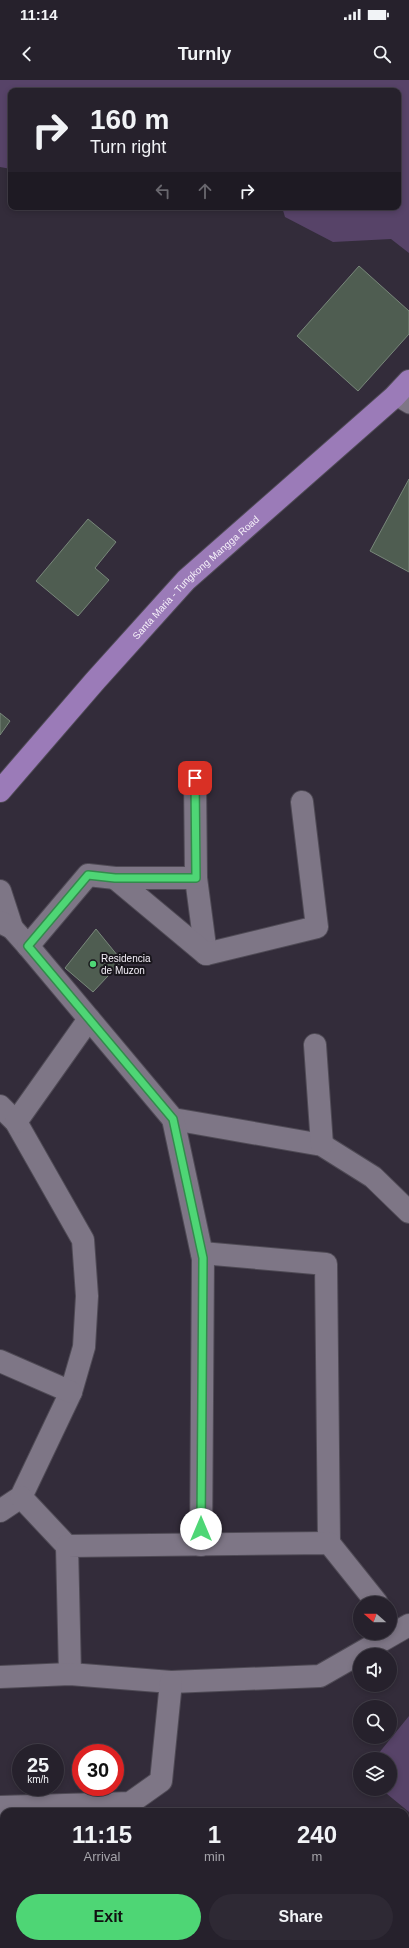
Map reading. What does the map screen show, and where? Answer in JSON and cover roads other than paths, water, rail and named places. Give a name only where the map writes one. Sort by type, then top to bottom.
[{"type":"main road","name":"Santa Maria - Tungkong Mangga Road","points":[[0,791],[94,681],[186,580],[401,402],[409,381]]},
{"type":"street","points":[[195,778],[196,878],[206,954]]},
{"type":"street","points":[[206,954],[317,927],[302,802]]},
{"type":"street","points":[[28,946],[88,875],[115,878],[196,878]]},
{"type":"street","points":[[115,878],[206,954]]},
{"type":"street","points":[[0,891],[6,925],[28,946],[173,1119],[202,1253],[201,1545]]},
{"type":"street","points":[[16,1122],[90,1019]]},
{"type":"street","points":[[315,1045],[322,1144]]},
{"type":"street","points":[[0,1106],[16,1122],[83,1240],[87,1296],[84,1347],[71,1392],[21,1497],[0,1511]]},
{"type":"street","points":[[173,1119],[322,1144],[373,1177],[409,1212]]},
{"type":"street","points":[[202,1253],[326,1264],[329,1543],[372,1596]]},
{"type":"street","points":[[0,1361],[71,1392]]},
{"type":"street","points":[[21,1497],[67,1546],[70,1674]]},
{"type":"street","points":[[67,1546],[329,1543]]},
{"type":"street","points":[[0,1677],[70,1674],[171,1682],[320,1676],[400,1625]]},
{"type":"street","points":[[57,1808],[130,1803],[161,1781],[171,1682]]},
{"type":"street","points":[[0,1807],[21,1808]]},
{"type":"place","name":"Residencia de Muzon","points":[[93,964]]}]
